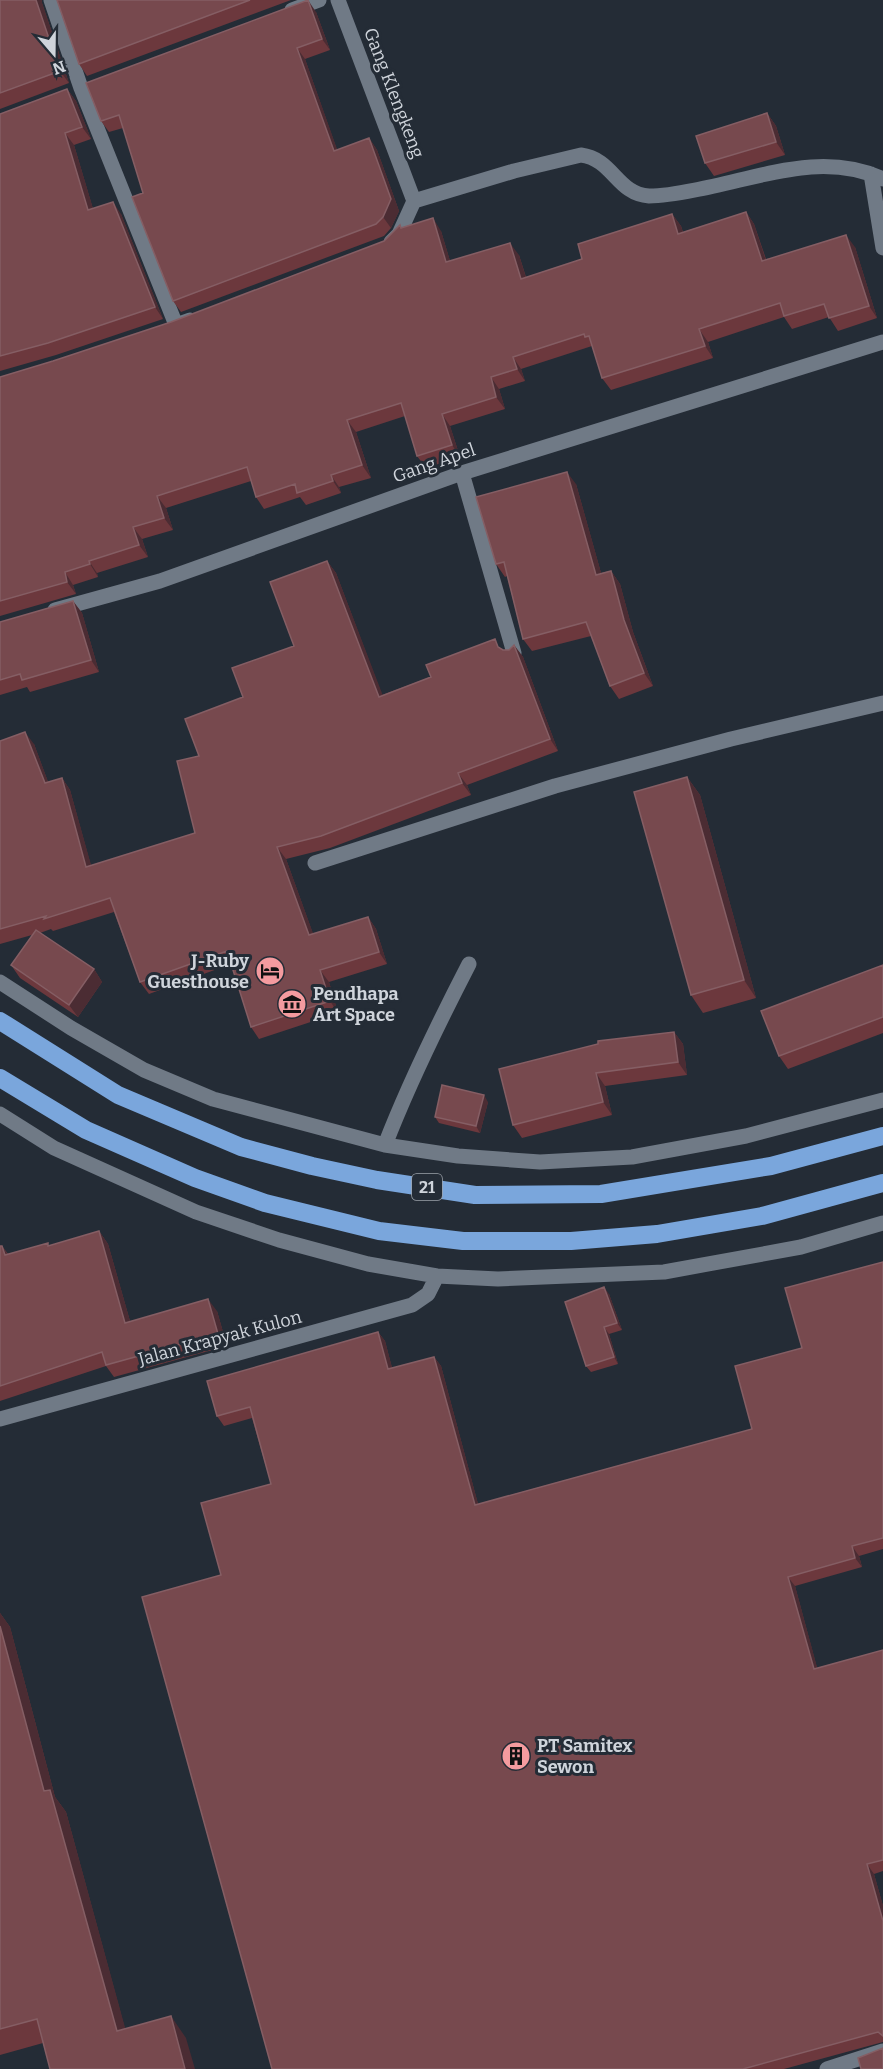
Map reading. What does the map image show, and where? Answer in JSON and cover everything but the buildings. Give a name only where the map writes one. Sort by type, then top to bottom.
[{"type":"highway","name":"21","points":[[0,1021],[118,1095],[241,1147],[377,1180],[475,1195],[601,1194],[771,1166],[883,1136]]},
{"type":"highway","points":[[0,1078],[86,1130],[195,1178],[265,1203],[389,1232],[463,1241],[571,1241],[657,1234],[762,1216],[883,1183]]},
{"type":"street","points":[[51,0],[81,88],[171,327],[199,316]]},
{"type":"street","points":[[275,16],[319,0]]},
{"type":"street","name":"Gang Klengkeng","points":[[338,0],[414,201]]},
{"type":"street","points":[[378,248],[389,244],[399,234],[414,201],[503,174],[581,155],[603,163],[626,188],[637,195],[651,196],[722,185],[767,173],[813,166],[840,167],[877,176],[883,248]]},
{"type":"street","name":"Gang Apel","points":[[46,613],[160,580],[462,473],[883,342]]},
{"type":"street","points":[[462,473],[514,653]]},
{"type":"street","points":[[315,863],[555,786],[731,739],[883,703]]},
{"type":"street","points":[[385,1145],[407,1088],[469,964]]},
{"type":"street","points":[[0,982],[71,1028],[144,1070],[213,1099],[385,1145],[458,1156],[540,1162],[632,1157],[746,1136],[883,1100]]},
{"type":"street","points":[[0,1114],[54,1148],[196,1212],[279,1240],[335,1255],[436,1276],[498,1279],[664,1272],[801,1246],[883,1223]]},
{"type":"street","name":"Jalan Krapyak Kulon","points":[[0,1419],[412,1305],[429,1294],[436,1276]]},
{"type":"street","points":[[828,2069],[883,2051]]},
{"type":"place","name":"J-Ruby Guesthouse","points":[[270,971]]},
{"type":"place","name":"Pendhapa Art Space","points":[[292,1004]]},
{"type":"place","name":"P.T Samitex Sewon","points":[[516,1756]]}]
